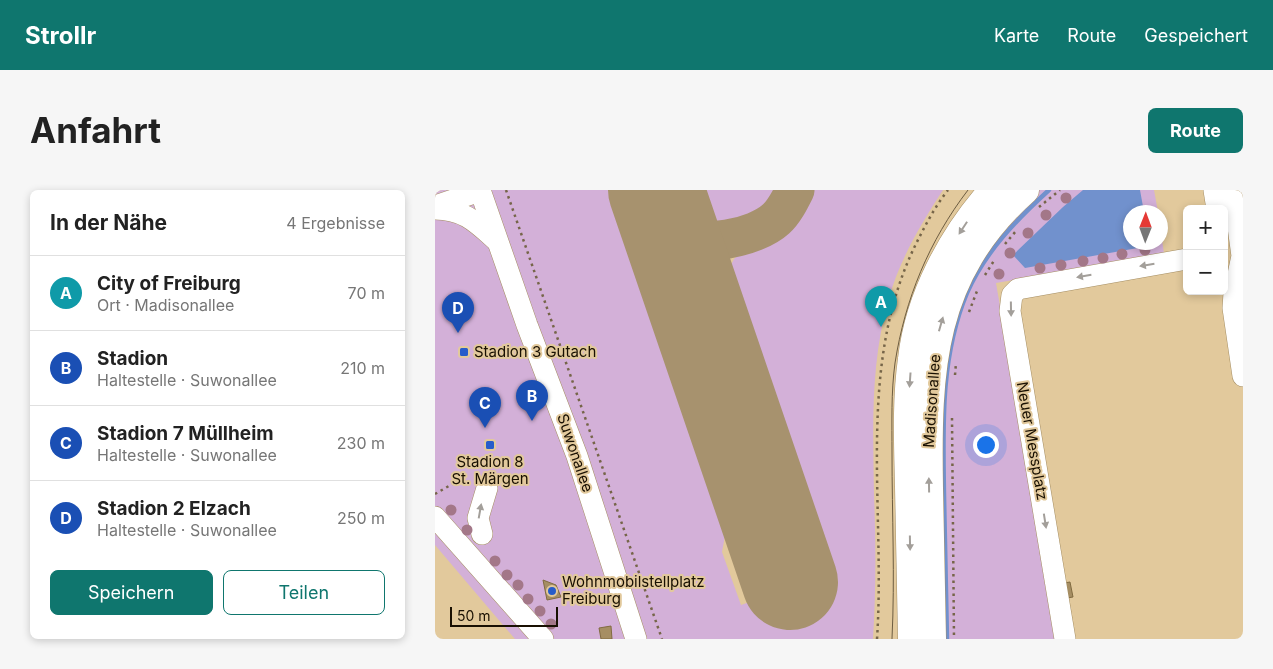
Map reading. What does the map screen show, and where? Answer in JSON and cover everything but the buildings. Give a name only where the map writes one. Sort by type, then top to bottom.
[{"type":"main road","name":"Madisonallee","points":[[912,639],[908,413],[912,356],[924,310],[937,276],[958,235],[993,190]]},
{"type":"main road","name":"Madisonallee","points":[[932,639],[929,410],[931,372],[939,333],[949,296],[970,252],[998,217],[1031,200]]},
{"type":"street","points":[[1214,190],[1216,205]]},
{"type":"street","points":[[1233,190],[1242,256],[1234,293],[1227,300],[1243,376]]},
{"type":"street","points":[[435,207],[480,191]]},
{"type":"street","name":"Suwonallee","points":[[480,191],[577,456],[636,639]]},
{"type":"street","name":"Suwonallee","points":[[435,207],[470,217],[497,241]]},
{"type":"street","name":"Neuer Messplatz","points":[[1065,639],[1011,311],[1012,295],[1018,288],[1183,260]]},
{"type":"street","points":[[482,534],[478,518],[487,488]]},
{"type":"street","points":[[435,517],[543,639]]},
{"type":"path","points":[[506,190],[662,639]]},
{"type":"path","points":[[1031,200],[1060,190]]},
{"type":"path","points":[[984,276],[1000,251],[1018,229]]},
{"type":"path","points":[[966,320],[979,284]]},
{"type":"path","points":[[955,378],[957,359]]},
{"type":"path","points":[[952,416],[954,639]]},
{"type":"path","points":[[435,494],[466,476]]},
{"type":"shaded area","points":[[435,190],[621,190],[730,508],[722,552],[741,605],[824,576],[726,293],[729,269],[734,259],[752,242],[779,226],[793,207],[801,190],[943,190],[919,229],[899,269],[889,298],[879,347],[873,420],[875,603],[873,639],[515,639],[435,545]]},
{"type":"shaded area","points":[[692,190],[784,190],[774,208],[762,218],[753,222],[735,225],[716,222],[707,218],[700,212]]},
{"type":"shaded area","points":[[1039,190],[1154,190],[1157,205],[1123,205],[1123,250],[1163,250],[1164,254],[996,283],[1057,639],[940,639],[942,355],[977,262],[1028,199]]},
{"type":"water","points":[[1083,190],[1140,190],[1143,205],[1123,205],[1123,250],[1126,250],[1025,268],[1013,255]]},
{"type":"waterway","points":[[947,639],[944,418],[945,392],[952,342],[958,317],[974,278],[1002,237],[1049,190]]},
{"type":"taxiway","points":[[666,221],[676,233],[686,238],[713,241],[741,236],[767,226],[776,219],[795,190]]},
{"type":"runway","points":[[656,190],[790,582]]},
{"type":"tram line","points":[[892,639],[892,408],[895,363],[899,339],[912,294],[930,250],[954,209],[968,190]]},
{"type":"place","name":"City of Freiburg","points":[[881,327]]},
{"type":"place","name":"Stadion 2 Elzach","points":[[458,333]]},
{"type":"place","name":"Stadion 3 Gutach","points":[[464,352]]},
{"type":"place","name":"Stadion","points":[[532,421]]},
{"type":"place","name":"Stadion 7 Müllheim","points":[[485,428]]},
{"type":"place","name":"Stadion 8 St. Märgen","points":[[490,445]]},
{"type":"place","name":"Wohnmobilstellplatz Freiburg","points":[[552,591]]}]
